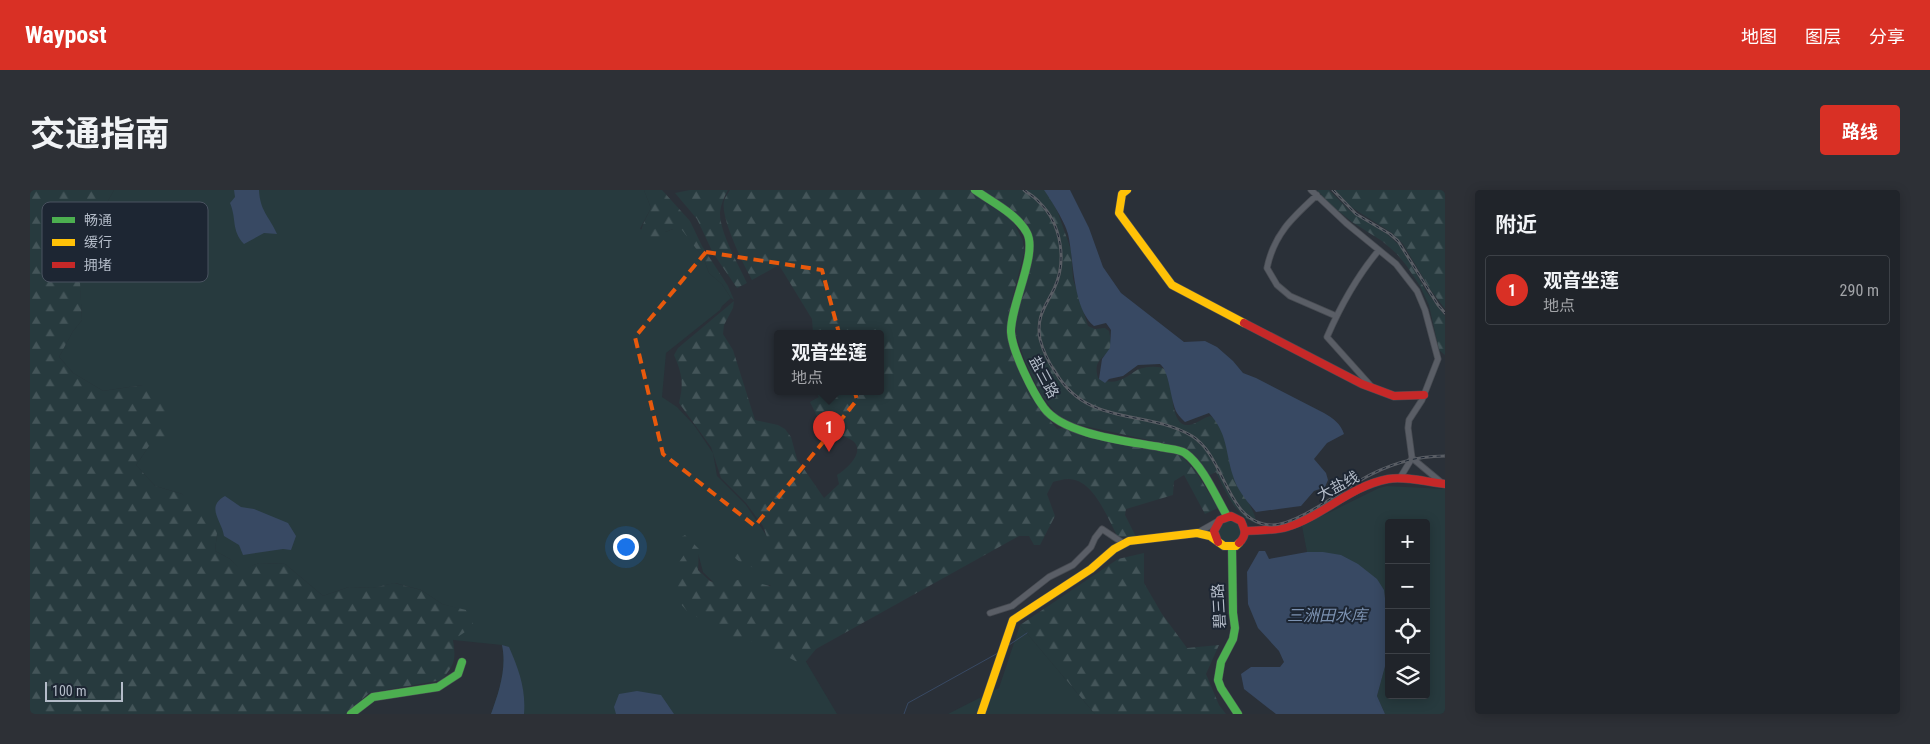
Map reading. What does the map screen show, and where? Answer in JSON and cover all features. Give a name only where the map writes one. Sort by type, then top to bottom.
[{"type":"main road","name":"盐三路","points":[[975,190],[1018,221],[1028,235],[1030,254],[1012,317],[1011,334],[1018,359],[1044,408],[1056,420],[1076,430],[1184,452],[1197,465],[1223,518]]},
{"type":"main road","points":[[1127,190],[1122,194],[1119,213],[1172,285],[1279,342],[1372,388],[1394,396],[1424,395]]},
{"type":"main road","name":"大盐线","points":[[1245,530],[1263,530],[1289,526],[1373,483],[1400,478],[1444,484]]},
{"type":"main road","points":[[981,714],[1014,620],[1091,569],[1123,543],[1145,538],[1197,532],[1210,536],[1218,542],[1224,546],[1232,547],[1242,541],[1245,530],[1241,521],[1234,517],[1223,518],[1214,531],[1218,542]]},
{"type":"main road","name":"碧三路","points":[[1232,547],[1233,613],[1236,628],[1234,639],[1221,662],[1218,680],[1238,714]]},
{"type":"main road","points":[[351,714],[374,696],[438,687],[458,674],[462,662]]},
{"type":"street","points":[[1311,190],[1346,223],[1396,264],[1417,291],[1425,310],[1438,360],[1424,395],[1409,420],[1408,428],[1412,458],[1400,478]]},
{"type":"street","points":[[1317,195],[1291,219],[1280,234],[1270,252],[1267,268],[1278,285],[1290,296],[1336,316]]},
{"type":"street","points":[[1372,388],[1327,337],[1336,316],[1371,259],[1379,250]]},
{"type":"street","points":[[1412,458],[1444,484]]},
{"type":"street","points":[[1197,532],[1223,518]]},
{"type":"street","points":[[990,614],[1012,606],[1049,577],[1073,565],[1091,547],[1102,529],[1123,543]]},
{"type":"highlighted area","points":[[706,252],[822,270],[857,400],[755,526],[663,454],[635,337]]},
{"type":"green space","points":[[30,190],[114,190],[107,202],[42,202],[42,282],[81,282],[82,320],[73,331],[59,357],[73,373],[103,391],[143,385],[167,390],[169,417],[166,447],[149,446],[136,465],[155,486],[182,494],[207,512],[217,533],[215,551],[230,559],[241,570],[259,563],[285,564],[323,596],[349,587],[373,588],[394,583],[421,590],[442,604],[466,610],[474,626],[453,640],[454,662],[442,680],[369,693],[346,714],[30,714]]},
{"type":"green space","points":[[114,190],[644,190],[651,208],[640,229],[665,232],[673,229],[682,229],[704,259],[709,273],[722,284],[731,298],[720,310],[666,353],[662,397],[677,407],[694,425],[713,453],[717,476],[746,505],[771,542],[777,585],[717,586],[703,572],[698,553],[680,569],[802,655],[837,714],[491,714],[503,671],[502,645],[453,640],[466,611],[442,604],[421,590],[395,583],[373,588],[349,587],[323,596],[285,564],[259,563],[241,571],[230,559],[215,551],[217,533],[182,494],[155,486],[136,465],[149,446],[143,385],[103,391],[73,373],[59,357],[73,331],[82,320],[80,282],[208,282],[208,202],[107,202]]},
{"type":"green space","points":[[644,190],[662,190],[690,221],[702,246],[728,286],[734,300],[722,284],[709,273],[704,259],[682,230],[673,229],[665,232],[664,242],[660,247],[645,241],[641,232],[651,208]]},
{"type":"green space","points":[[690,190],[728,190],[721,206],[721,220],[730,248],[747,283],[737,288],[713,253],[697,219],[675,193]]},
{"type":"green space","points":[[730,190],[971,190],[1006,214],[1014,223],[1023,241],[1024,253],[1007,323],[1008,338],[1012,354],[1038,406],[1057,429],[1063,428],[1181,455],[1196,472],[1218,508],[1205,514],[1184,475],[1174,481],[1173,495],[1126,509],[1125,515],[1136,537],[1118,537],[1099,501],[1085,485],[1068,479],[1053,482],[1047,494],[1055,516],[1040,545],[1034,545],[1029,536],[1019,536],[816,649],[803,665],[763,644],[726,635],[687,611],[678,601],[673,585],[675,568],[684,555],[685,549],[680,538],[685,535],[699,549],[698,570],[710,581],[721,585],[741,579],[770,586],[774,581],[770,573],[746,565],[736,559],[733,554],[731,549],[735,547],[741,556],[756,557],[767,549],[768,540],[763,526],[746,503],[721,478],[711,447],[679,403],[681,378],[674,355],[678,348],[734,301],[733,308],[724,325],[723,334],[733,350],[755,420],[778,425],[785,429],[791,437],[797,459],[824,498],[839,484],[837,475],[853,460],[857,450],[856,445],[850,439],[824,430],[810,402],[819,397],[818,395],[884,395],[884,330],[813,330],[812,319],[779,265],[752,280],[733,241],[725,218],[724,201]]},
{"type":"green space","points":[[982,190],[1046,190],[1058,213],[1071,250],[1073,279],[1088,326],[1095,329],[1105,328],[1109,331],[1112,348],[1098,364],[1098,378],[1114,382],[1143,368],[1155,367],[1164,369],[1168,374],[1175,411],[1182,424],[1189,425],[1210,416],[1221,427],[1228,444],[1236,479],[1256,519],[1256,524],[1248,520],[1236,508],[1227,495],[1216,472],[1208,476],[1186,449],[1071,423],[1058,416],[1041,395],[1025,361],[1016,335],[1016,315],[1032,252],[1021,220]]},
{"type":"green space","points":[[1317,190],[1329,190],[1349,210],[1387,234],[1402,248],[1426,291],[1445,316],[1445,355],[1439,350],[1429,305],[1420,286],[1406,265],[1382,241],[1352,222],[1330,204]]},
{"type":"green space","points":[[1335,190],[1445,190],[1445,309],[1430,289],[1403,244],[1392,233],[1351,207]]},
{"type":"green space","points":[[1387,486],[1445,489],[1445,714],[1385,714],[1377,696],[1385,666],[1385,699],[1430,699],[1430,519],[1385,519],[1385,598],[1384,590],[1323,552],[1307,552],[1302,526],[1379,488]]},
{"type":"green space","points":[[1230,521],[1240,528],[1241,532],[1234,542],[1230,543],[1220,536],[1219,532],[1226,522]]},
{"type":"green space","points":[[1144,553],[1144,583],[1162,614],[1187,648],[1219,645],[1206,674],[1219,705],[1226,714],[1095,714],[1020,625],[1118,559]]},
{"type":"green space","points":[[1020,625],[1095,714],[948,714],[999,688]]},
{"type":"water","points":[[234,190],[259,190],[263,208],[277,234],[264,233],[244,244],[237,234],[230,203],[235,197]]},
{"type":"water","points":[[1044,190],[1070,190],[1089,228],[1103,267],[1121,293],[1184,342],[1205,341],[1217,347],[1243,373],[1324,413],[1341,427],[1344,434],[1327,443],[1314,459],[1326,473],[1328,480],[1325,487],[1314,491],[1301,506],[1256,512],[1237,486],[1220,428],[1209,413],[1185,422],[1183,420],[1177,413],[1166,373],[1160,364],[1138,365],[1123,376],[1109,379],[1105,383],[1099,379],[1102,359],[1110,348],[1111,330],[1106,323],[1094,326],[1082,308],[1075,283],[1068,234],[1061,217]]},
{"type":"water","points":[[225,496],[241,507],[254,509],[288,523],[296,536],[291,550],[283,549],[243,555],[239,545],[224,536],[216,514],[216,505]]},
{"type":"water","name":"三洲田水库","points":[[1259,551],[1265,551],[1269,559],[1307,552],[1323,552],[1341,555],[1358,564],[1377,579],[1384,590],[1385,598],[1385,666],[1377,696],[1385,714],[1276,714],[1244,689],[1241,674],[1251,667],[1280,667],[1284,662],[1279,651],[1258,628],[1248,604],[1247,572]]},
{"type":"water","points":[[502,645],[509,647],[519,672],[524,696],[524,714],[491,714],[503,671]]},
{"type":"water","points":[[637,691],[661,695],[674,714],[616,714],[614,707],[619,694]]},
{"type":"waterway","points":[[1009,645],[1027,633]]},
{"type":"waterway","points":[[904,714],[908,703],[998,653]]},
{"type":"railway","points":[[1024,190],[1047,211],[1053,221],[1060,244],[1061,255],[1058,278],[1042,312],[1039,324],[1043,348],[1056,373],[1069,390],[1084,402],[1101,410],[1156,422],[1192,436],[1203,446],[1212,459],[1235,502],[1245,514],[1257,522],[1272,525],[1282,524],[1317,508],[1379,470],[1400,462],[1445,456]]},
{"type":"railway","points":[[1333,190],[1356,214],[1390,234],[1398,241],[1445,313]]},
{"type":"traffic: fast","points":[[975,190],[1011,214],[1027,233],[1029,242],[1027,267],[1012,321],[1011,332],[1015,350],[1024,372],[1044,408],[1053,417],[1081,431],[1185,453],[1198,466],[1227,516]]},
{"type":"traffic: fast","points":[[1232,547],[1235,628],[1233,639],[1221,662],[1218,680],[1238,714]]},
{"type":"traffic: fast","points":[[351,714],[373,697],[438,687],[458,674],[462,662]]},
{"type":"traffic: slow","points":[[1127,190],[1122,194],[1119,213],[1172,285],[1244,323]]},
{"type":"traffic: slow","points":[[981,714],[1013,620],[1091,569],[1114,549],[1129,541],[1197,533],[1210,536],[1224,546],[1236,546],[1239,543]]},
{"type":"traffic: jam","points":[[1244,323],[1362,384],[1394,396],[1424,395]]},
{"type":"traffic: jam","points":[[1245,531],[1272,530],[1287,527],[1313,516],[1361,488],[1388,479],[1409,479],[1445,484]]},
{"type":"traffic: jam","points":[[1218,542],[1214,531],[1220,520],[1231,516],[1241,521],[1244,527],[1244,535],[1239,543]]},
{"type":"place","name":"观音坐莲","points":[[829,452]]}]
